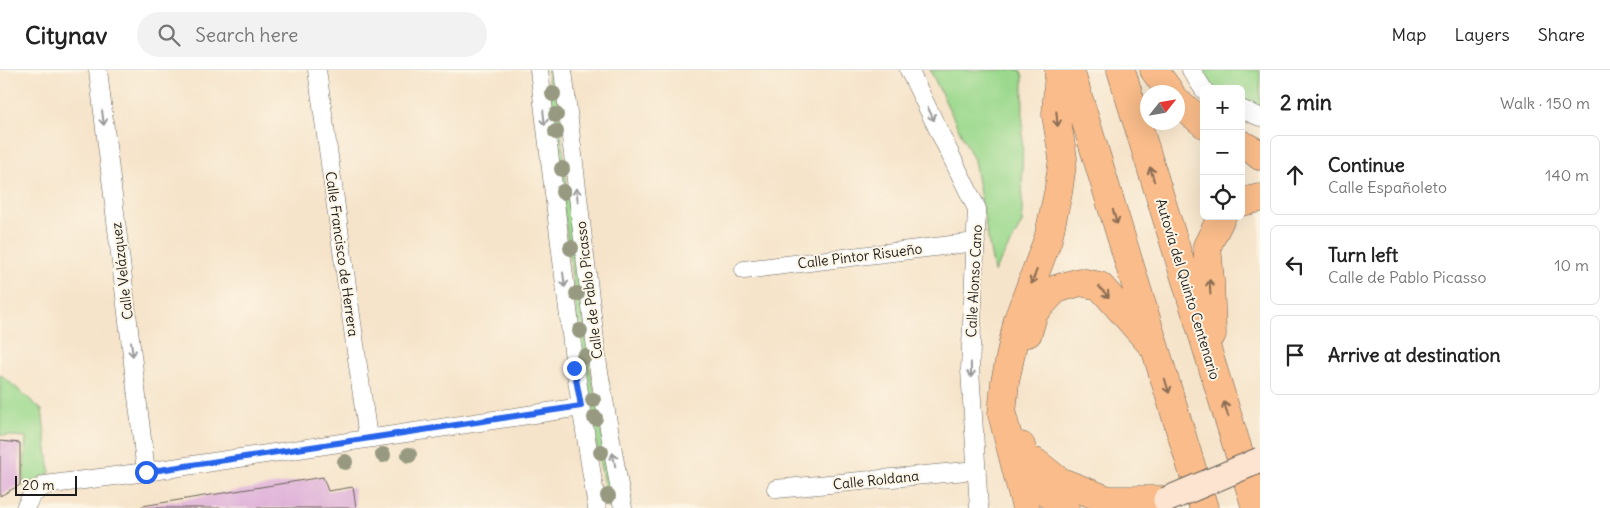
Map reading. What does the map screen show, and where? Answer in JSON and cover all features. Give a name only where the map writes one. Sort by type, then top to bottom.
[{"type":"highway","points":[[1026,508],[1002,414],[1005,382],[1018,319],[1048,239],[1058,193],[1063,158],[1056,115],[1060,70]]},
{"type":"highway","points":[[1070,70],[1204,508]]},
{"type":"highway","name":"Autovía del Quinto Centenario","points":[[1121,70],[1256,508]]},
{"type":"highway","points":[[1154,70],[1165,85]]},
{"type":"highway","points":[[1185,108],[1200,121]]},
{"type":"highway","points":[[1245,146],[1260,156]]},
{"type":"highway","points":[[1245,201],[1260,198]]},
{"type":"highway","points":[[1214,371],[1210,280],[1206,246],[1220,220]]},
{"type":"highway","points":[[1064,508],[1052,498],[1022,452],[1013,414],[1019,362],[1034,312],[1056,289],[1080,282],[1100,286],[1156,349]]},
{"type":"highway","points":[[1022,452],[1059,481],[1108,500],[1166,500]]},
{"type":"street","name":"Calle Velázquez","points":[[98,70],[146,472]]},
{"type":"street","name":"Calle Francisco de Herrera","points":[[317,70],[368,438]]},
{"type":"street","name":"Calle de Pablo Picasso","points":[[539,70],[570,329],[597,508]]},
{"type":"street","name":"Calle de Pablo Picasso","points":[[563,70],[598,366],[623,508]]},
{"type":"street","name":"Calle Alonso Cano","points":[[909,70],[978,209],[970,370],[979,508]]},
{"type":"street","points":[[1191,70],[1201,85]]},
{"type":"street","points":[[1245,111],[1260,117]]},
{"type":"street","name":"Calle Pintor Risueño","points":[[744,270],[976,242]]},
{"type":"street","points":[[25,508],[32,495],[45,484],[146,472],[581,406]]},
{"type":"street","points":[[1166,500],[1260,460]]},
{"type":"street","name":"Calle Roldana","points":[[776,489],[977,470]]},
{"type":"green space","points":[[547,70],[555,70],[571,224],[590,369],[616,508],[608,508],[583,371]]},
{"type":"green space","points":[[930,70],[1021,70],[1023,77],[1022,223],[994,272],[974,160]]},
{"type":"green space","points":[[1191,70],[1260,70],[1260,114],[1245,108],[1245,85],[1201,85]]},
{"type":"green space","points":[[0,374],[42,410],[50,473],[23,486],[26,437],[0,435]]},
{"type":"building","points":[[0,441],[20,443],[20,485],[0,496]]},
{"type":"building","points":[[323,477],[328,491],[353,487],[356,508],[142,508],[142,506]]},
{"type":"route","points":[[146,472],[581,406],[574,368]]}]
